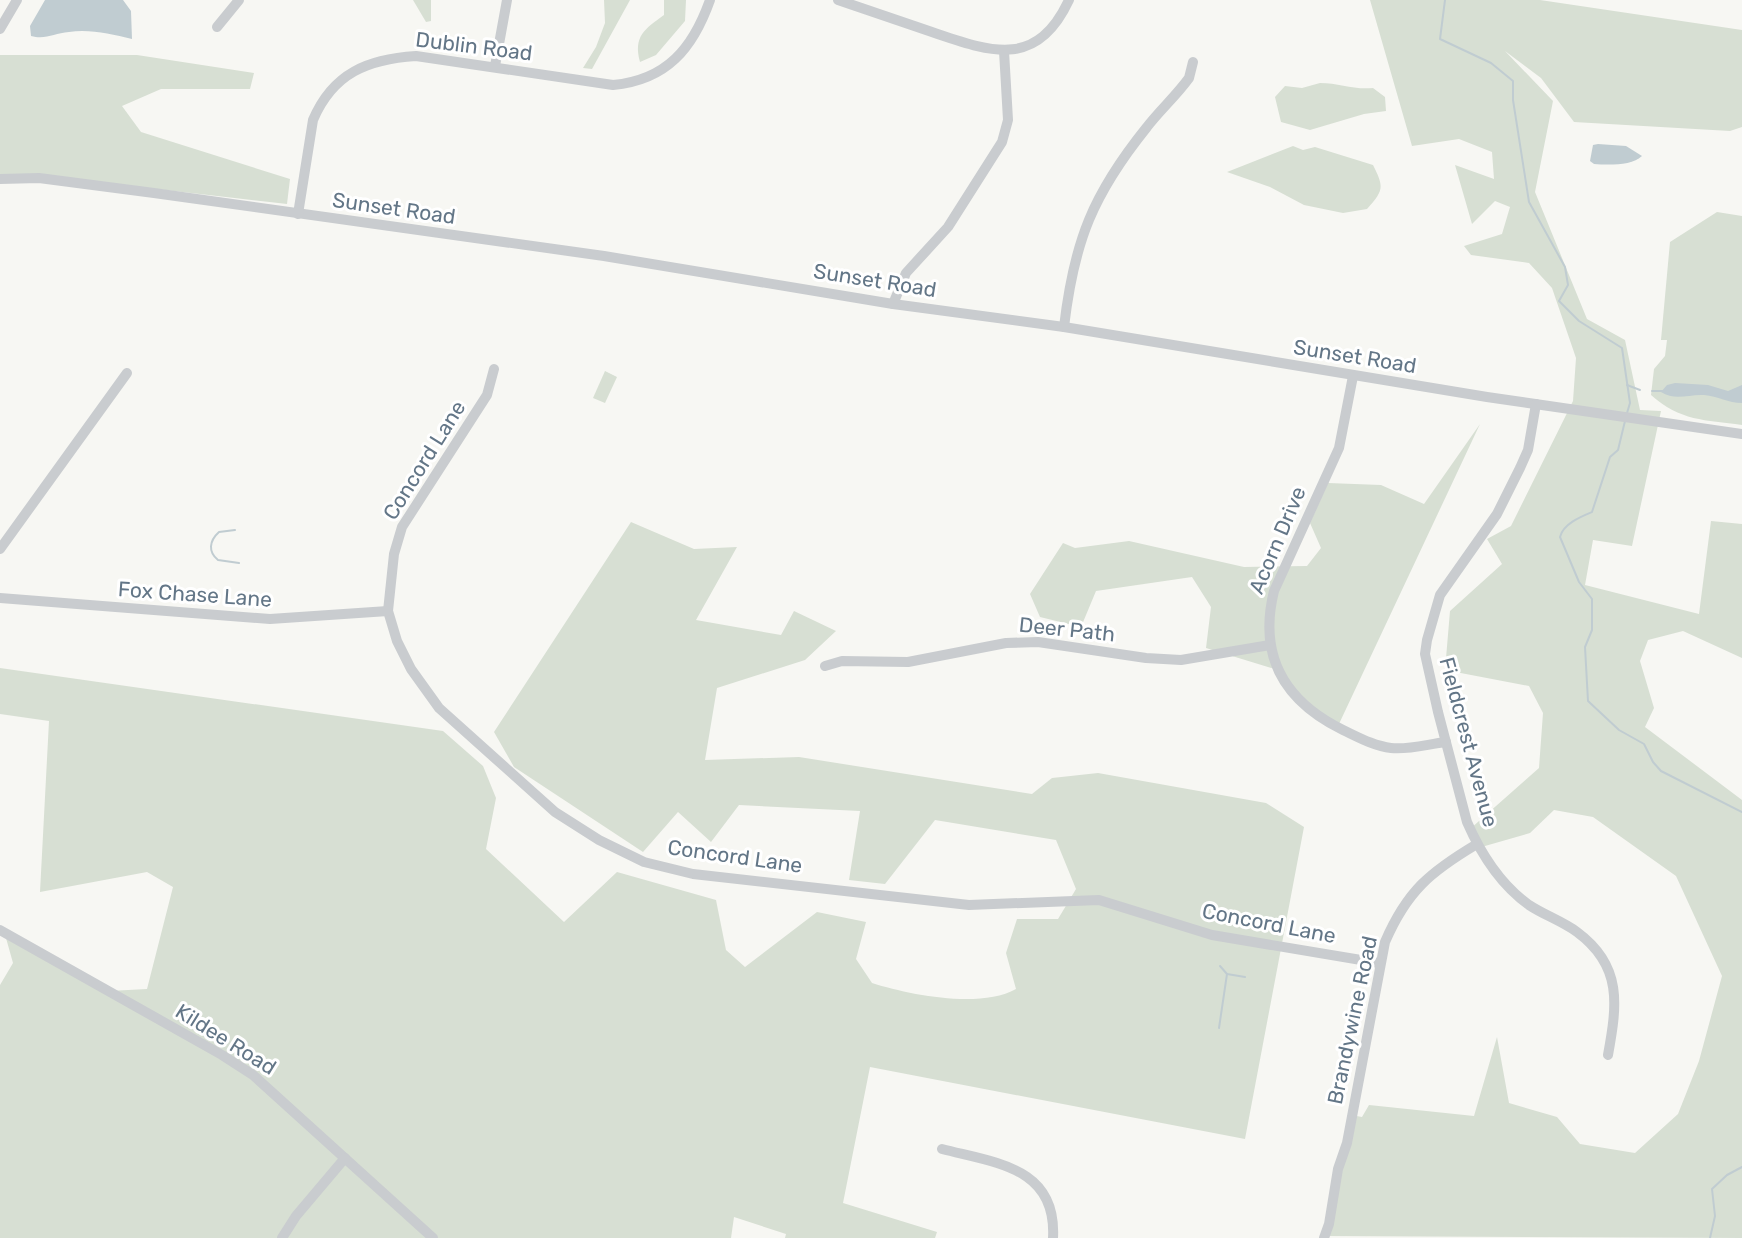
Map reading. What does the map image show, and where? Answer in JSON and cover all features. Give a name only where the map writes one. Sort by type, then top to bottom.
[{"type":"street","points":[[0,28],[17,0]]},
{"type":"street","points":[[217,27],[239,0]]},
{"type":"street","points":[[495,66],[507,0]]},
{"type":"street","name":"Dublin Road","points":[[298,214],[313,120],[319,106],[338,82],[356,69],[385,58],[416,56],[613,85],[631,83],[660,69],[686,50],[704,19],[710,0]]},
{"type":"street","points":[[838,0],[867,5],[978,47],[1004,51],[1026,47],[1046,35],[1062,15],[1069,0]]},
{"type":"street","points":[[893,304],[906,273],[948,227],[1002,142],[1008,120],[1004,51]]},
{"type":"street","points":[[1064,327],[1072,266],[1090,212],[1112,173],[1189,78],[1193,62]]},
{"type":"street","name":"Sunset Road","points":[[0,179],[39,178],[604,256],[893,304],[1064,327],[1353,376],[1742,434]]},
{"type":"street","name":"Concord Lane","points":[[494,369],[487,395],[402,527],[392,563],[388,611],[397,641],[411,669],[439,708],[555,812],[599,840],[644,862],[693,874],[969,905],[1099,900],[1212,935],[1379,963]]},
{"type":"street","points":[[0,549],[128,373]]},
{"type":"street","name":"Acorn Drive","points":[[1353,376],[1339,448],[1274,591],[1268,614],[1270,645],[1285,682],[1300,703],[1322,720],[1378,746],[1390,748],[1446,742]]},
{"type":"street","name":"Fieldcrest Avenue","points":[[1536,404],[1528,450],[1497,514],[1440,595],[1425,654],[1467,822],[1477,844],[1513,892],[1531,906],[1575,931],[1603,957],[1613,979],[1616,1000],[1608,1055]]},
{"type":"street","name":"Fox Chase Lane","points":[[0,598],[270,620],[388,611]]},
{"type":"street","name":"Deer Path","points":[[825,666],[842,661],[908,663],[1006,643],[1038,642],[1146,658],[1181,660],[1270,645]]},
{"type":"street","name":"Brandywine Road","points":[[1324,1238],[1329,1224],[1338,1169],[1347,1143],[1379,963],[1396,917],[1413,892],[1439,867],[1477,844]]},
{"type":"street","name":"Kildee Road","points":[[0,930],[222,1055],[263,1083],[433,1238]]},
{"type":"street","points":[[942,1149],[1005,1165],[1032,1178],[1051,1208],[1053,1238]]},
{"type":"street","points":[[282,1238],[296,1216],[345,1158]]},
{"type":"shaded area","points":[[45,0],[123,0],[131,11],[132,39],[85,31],[41,37],[31,36],[30,26]]},
{"type":"shaded area","points":[[413,0],[431,0],[431,21],[426,22]]},
{"type":"shaded area","points":[[604,0],[630,0],[592,69],[583,68],[596,47],[605,23]]},
{"type":"shaded area","points":[[664,0],[686,0],[685,21],[656,55],[640,62],[638,46],[640,39],[646,29],[664,15]]},
{"type":"shaded area","points":[[1370,0],[1540,0],[1742,30],[1742,127],[1730,131],[1574,122],[1541,78],[1505,51],[1553,101],[1535,192],[1587,319],[1625,340],[1640,410],[1661,411],[1632,546],[1593,540],[1585,585],[1699,614],[1711,521],[1742,524],[1742,658],[1683,631],[1648,640],[1640,661],[1654,708],[1645,727],[1742,800],[1742,1238],[1322,1236],[1351,1115],[1362,1117],[1369,1105],[1474,1116],[1497,1037],[1509,1103],[1557,1117],[1580,1144],[1635,1153],[1678,1114],[1699,1061],[1722,976],[1676,876],[1593,817],[1554,810],[1530,833],[1478,848],[1470,829],[1539,768],[1543,713],[1529,686],[1445,670],[1450,611],[1502,564],[1487,539],[1511,526],[1573,401],[1576,358],[1552,288],[1529,263],[1471,255],[1464,246],[1502,234],[1510,207],[1495,201],[1472,224],[1455,165],[1494,179],[1492,152],[1459,139],[1412,146]]},
{"type":"shaded area","points":[[0,55],[137,55],[254,73],[250,89],[161,89],[122,106],[141,132],[290,179],[287,204],[44,176],[0,179]]},
{"type":"shaded area","points":[[1320,83],[1373,88],[1385,97],[1386,111],[1364,114],[1310,130],[1281,122],[1275,97],[1285,86],[1302,88]]},
{"type":"shaded area","points":[[1593,145],[1626,146],[1642,156],[1626,163],[1594,164],[1590,161]]},
{"type":"shaded area","points":[[1293,146],[1303,150],[1315,147],[1373,165],[1380,184],[1377,197],[1367,209],[1343,213],[1304,205],[1270,187],[1227,172]]},
{"type":"shaded area","points":[[1717,212],[1742,216],[1742,425],[1683,415],[1662,404],[1651,395],[1654,369],[1665,356],[1667,340],[1661,340],[1670,242]]},
{"type":"shaded area","points":[[605,371],[617,377],[605,403],[593,398]]},
{"type":"shaded area","points":[[1675,383],[1708,385],[1728,391],[1742,385],[1742,403],[1709,396],[1677,397],[1661,392],[1667,385]]},
{"type":"shaded area","points":[[1480,424],[1338,726],[1291,696],[1278,670],[1206,648],[1211,607],[1192,577],[1096,591],[1081,627],[1040,617],[1030,594],[1063,543],[1075,548],[1129,541],[1244,567],[1307,566],[1321,548],[1310,523],[1328,483],[1381,485],[1424,504]]},
{"type":"shaded area","points":[[631,522],[694,549],[737,547],[696,620],[781,635],[794,611],[836,631],[805,660],[717,688],[705,760],[799,757],[1032,794],[1052,778],[1098,773],[1266,803],[1304,827],[1245,1139],[870,1067],[843,1203],[937,1232],[935,1238],[785,1238],[786,1234],[734,1217],[731,1238],[0,1238],[0,985],[13,963],[6,938],[109,991],[147,989],[173,887],[147,872],[40,892],[49,721],[0,714],[0,668],[443,731],[483,766],[496,798],[486,849],[564,922],[617,872],[716,900],[726,950],[745,967],[817,912],[866,922],[856,959],[872,983],[905,992],[965,999],[1001,995],[1016,989],[1006,953],[1017,919],[1058,919],[1076,889],[1056,840],[935,820],[885,884],[849,880],[860,811],[739,805],[711,842],[678,812],[643,852],[514,767],[494,732]]},
{"type":"waterway","points":[[1445,0],[1440,39],[1491,63],[1513,81],[1513,100],[1529,202],[1565,267],[1568,285],[1559,301],[1579,321],[1622,348],[1630,403],[1627,413]]},
{"type":"waterway","points":[[1627,385],[1640,390]]},
{"type":"waterway","points":[[1652,391],[1663,391]]},
{"type":"waterway","points":[[1625,421],[1618,450],[1610,457],[1592,512],[1568,525],[1560,537],[1579,582],[1592,599],[1592,630],[1585,647],[1588,701],[1619,730],[1644,744],[1653,762],[1661,771],[1742,812]]},
{"type":"waterway","points":[[235,530],[219,532],[213,539],[211,550],[218,560],[239,563]]},
{"type":"waterway","points":[[1220,966],[1227,974],[1245,977]]},
{"type":"waterway","points":[[1219,1028],[1227,974]]},
{"type":"waterway","points":[[1710,1238],[1715,1216],[1712,1189],[1727,1175],[1742,1167]]}]
